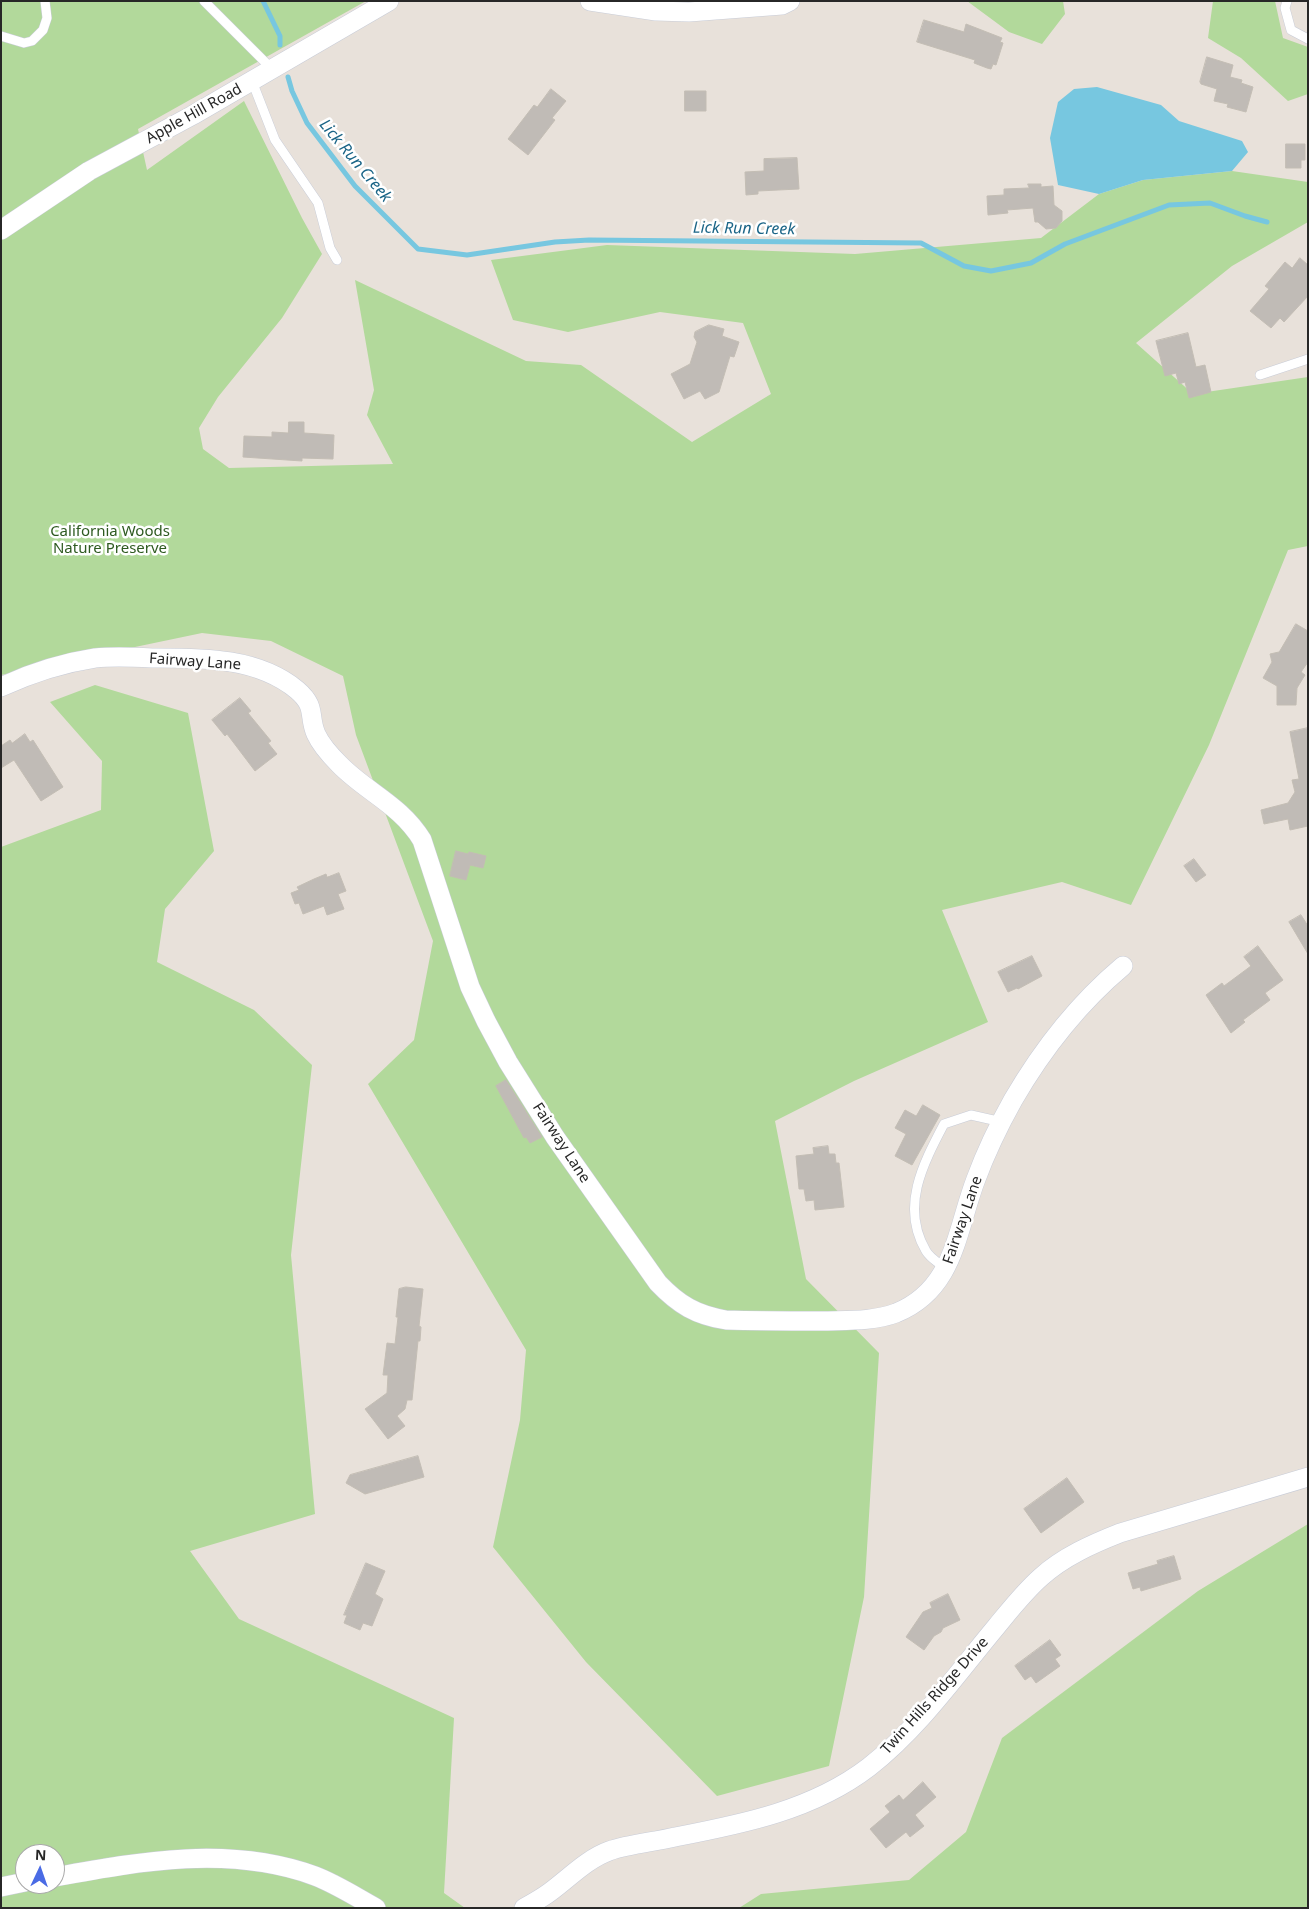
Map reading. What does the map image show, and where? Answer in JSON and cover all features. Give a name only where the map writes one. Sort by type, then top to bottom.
[{"type":"street","name":"Apple Hill Road","points":[[1,230],[89,171],[193,116],[389,1]]},
{"type":"street","points":[[590,1],[656,11],[689,12],[782,5],[790,1]]},
{"type":"street","name":"Fairway Lane","points":[[1,687],[23,677],[60,665],[96,658],[126,657],[196,658],[243,664],[265,670],[286,681],[298,691],[306,699],[312,711],[315,733],[326,749],[340,765],[399,811],[415,827],[422,840],[470,987],[508,1062],[555,1137],[658,1282],[673,1298],[690,1309],[708,1317],[726,1320],[853,1320],[878,1318],[895,1313],[912,1304],[928,1292],[946,1269],[976,1179],[1014,1100],[1038,1061],[1068,1022],[1100,986],[1123,966]]},
{"type":"street","name":"Twin Hills Ridge Drive","points":[[524,1908],[548,1893],[596,1857],[610,1851],[778,1813],[808,1803],[835,1790],[868,1768],[886,1753],[931,1706],[1019,1600],[1042,1576],[1064,1559],[1095,1542],[1120,1533],[1308,1477]]},
{"type":"street","points":[[65,1875],[128,1863],[178,1858],[214,1857],[256,1861],[292,1868],[317,1877],[376,1908]]},
{"type":"street","points":[[1,1886],[15,1884]]},
{"type":"lane","points":[[1,36],[24,43],[32,41],[43,30],[47,18],[45,1]]},
{"type":"lane","points":[[204,1],[264,59],[272,70]]},
{"type":"lane","points":[[1287,1],[1285,8],[1291,30],[1308,39]]},
{"type":"lane","points":[[252,81],[275,140],[318,203],[330,248],[337,260]]},
{"type":"lane","points":[[1260,375],[1308,359]]},
{"type":"lane","points":[[946,1269],[926,1252],[914,1224],[916,1189],[931,1149],[944,1124],[971,1115],[1002,1122]]},
{"type":"green space","name":"California Woods Nature Preserve","points":[[1,1],[366,1],[138,129],[147,170],[244,101],[322,254],[282,318],[218,397],[199,428],[203,449],[229,468],[393,464],[367,415],[374,390],[355,280],[526,361],[581,365],[692,442],[771,394],[743,323],[660,312],[568,332],[513,320],[491,260],[607,245],[855,254],[1041,238],[1099,194],[1143,180],[1232,171],[1308,182],[1308,222],[1232,266],[1136,343],[1193,394],[1308,377],[1308,546],[1288,550],[1209,745],[1131,905],[1062,882],[942,910],[988,1022],[854,1081],[775,1121],[806,1279],[879,1353],[864,1597],[829,1766],[717,1796],[586,1662],[493,1547],[520,1420],[526,1350],[368,1084],[414,1040],[433,941],[356,735],[343,676],[271,641],[202,633],[1,675]]},
{"type":"green space","points":[[967,1],[1063,1],[1065,14],[1042,44],[1009,32]]},
{"type":"green space","points":[[1213,1],[1275,1],[1283,38],[1308,47],[1308,94],[1288,101],[1241,58],[1208,38]]},
{"type":"green space","points":[[95,685],[188,713],[214,851],[165,909],[157,962],[254,1010],[312,1065],[291,1255],[315,1514],[190,1551],[239,1619],[454,1718],[444,1893],[465,1908],[1,1908],[1,847],[101,810],[102,761],[50,702]]},
{"type":"green space","points":[[1308,1524],[1308,1908],[739,1908],[761,1894],[909,1880],[966,1832],[1002,1738],[1198,1591]]},
{"type":"water","points":[[1097,87],[1161,105],[1179,121],[1242,141],[1248,152],[1232,171],[1143,180],[1099,194],[1058,185],[1050,138],[1058,102],[1074,89]]},
{"type":"building","points":[[924,20],[964,32],[966,24],[1002,38],[1000,42],[1003,43],[996,65],[993,64],[991,69],[987,68],[974,63],[975,60],[917,42]]},
{"type":"building","points":[[1207,57],[1233,65],[1230,77],[1242,80],[1241,83],[1253,87],[1246,112],[1227,107],[1228,104],[1214,101],[1217,89],[1201,84]]},
{"type":"building","points":[[551,89],[566,101],[552,118],[555,120],[528,155],[508,139],[534,105],[537,107]]},
{"type":"building","points":[[685,91],[706,91],[706,111],[685,111]]},
{"type":"building","points":[[1286,144],[1305,144],[1305,160],[1301,160],[1301,168],[1286,168]]},
{"type":"building","points":[[797,158],[799,189],[758,191],[758,194],[746,195],[745,172],[764,171],[764,159]]},
{"type":"building","points":[[1028,184],[1041,184],[1041,187],[1053,186],[1054,205],[1062,211],[1062,221],[1056,228],[1046,229],[1038,222],[1035,222],[1033,208],[1007,210],[1008,213],[988,215],[987,196],[1004,195],[1004,189],[1029,188]]},
{"type":"building","points":[[1300,258],[1308,265],[1308,296],[1284,322],[1280,318],[1271,328],[1250,311],[1269,289],[1265,286],[1285,262],[1292,268]]},
{"type":"building","points":[[709,325],[724,329],[722,336],[739,342],[734,357],[730,356],[719,392],[705,399],[700,391],[684,399],[671,374],[690,364],[697,342],[694,337],[695,332]]},
{"type":"building","points":[[1188,333],[1196,367],[1205,365],[1211,392],[1189,398],[1185,382],[1179,384],[1176,373],[1165,376],[1156,341]]},
{"type":"building","points":[[289,422],[304,422],[304,433],[334,435],[333,459],[302,458],[302,461],[243,457],[244,436],[272,437],[272,432],[288,433]]},
{"type":"building","points":[[1296,624],[1308,631],[1308,662],[1301,672],[1305,675],[1297,688],[1296,705],[1277,705],[1277,686],[1263,678],[1272,662],[1270,654],[1279,652]]},
{"type":"building","points":[[240,698],[251,711],[248,713],[271,741],[268,743],[277,754],[255,771],[227,734],[225,736],[212,720]]},
{"type":"building","points":[[1308,728],[1308,826],[1290,830],[1288,819],[1264,824],[1261,810],[1288,803],[1295,792],[1292,780],[1299,779],[1290,732]]},
{"type":"building","points":[[25,734],[30,742],[33,740],[63,787],[41,801],[14,760],[1,768],[1,746],[10,740],[12,743]]},
{"type":"building","points":[[456,851],[486,856],[483,868],[470,865],[466,880],[450,876]]},
{"type":"building","points":[[1194,859],[1206,875],[1196,882],[1184,866]]},
{"type":"building","points":[[339,873],[346,891],[338,894],[344,909],[327,915],[324,906],[303,914],[299,903],[295,904],[291,893],[299,890],[297,887],[326,874],[327,877]]},
{"type":"building","points":[[1301,915],[1308,926],[1308,954],[1289,922]]},
{"type":"building","points":[[1258,946],[1283,980],[1265,993],[1270,1000],[1243,1020],[1245,1022],[1231,1033],[1206,995],[1222,983],[1224,986],[1251,966],[1244,957]]},
{"type":"building","points":[[1032,956],[1042,976],[1018,989],[1008,992],[998,972]]},
{"type":"building","points":[[506,1080],[542,1137],[530,1143],[526,1137],[524,1138],[496,1086]]},
{"type":"building","points":[[923,1105],[940,1115],[912,1165],[895,1156],[906,1134],[895,1128],[905,1110],[916,1116]]},
{"type":"building","points":[[828,1146],[829,1154],[835,1154],[836,1163],[839,1163],[844,1207],[815,1210],[814,1200],[806,1201],[804,1189],[799,1189],[796,1156],[814,1154],[813,1148]]},
{"type":"building","points":[[406,1287],[423,1289],[419,1326],[421,1327],[420,1341],[418,1341],[412,1400],[407,1400],[405,1409],[397,1416],[405,1426],[388,1439],[365,1409],[387,1393],[388,1375],[383,1375],[387,1343],[395,1344],[399,1289]]},
{"type":"building","points":[[418,1456],[424,1477],[365,1494],[346,1483],[350,1475]]},
{"type":"building","points":[[1067,1478],[1084,1502],[1041,1533],[1024,1509]]},
{"type":"building","points":[[1174,1556],[1181,1579],[1141,1591],[1140,1587],[1133,1589],[1128,1573],[1158,1564],[1157,1561]]},
{"type":"building","points":[[366,1563],[385,1571],[375,1594],[383,1599],[372,1626],[363,1623],[360,1630],[344,1623],[347,1615],[344,1615]]},
{"type":"building","points":[[948,1594],[960,1620],[943,1628],[941,1632],[934,1636],[924,1650],[906,1637],[923,1612],[932,1608],[930,1603]]},
{"type":"building","points":[[1050,1640],[1061,1655],[1055,1659],[1060,1666],[1036,1683],[1031,1676],[1025,1680],[1015,1666]]},
{"type":"building","points":[[923,1782],[936,1797],[915,1815],[924,1826],[910,1837],[906,1832],[886,1848],[870,1829],[890,1812],[885,1806],[899,1795],[903,1800]]},
{"type":"waterway","name":"Lick Run Creek","points":[[263,1],[280,36],[280,45]]},
{"type":"waterway","name":"Lick Run Creek","points":[[288,77],[292,91],[307,123],[355,186],[418,249],[467,255],[555,242],[589,240],[921,243],[964,266],[991,271],[1031,263],[1065,244],[1169,205],[1210,203],[1267,222]]}]
